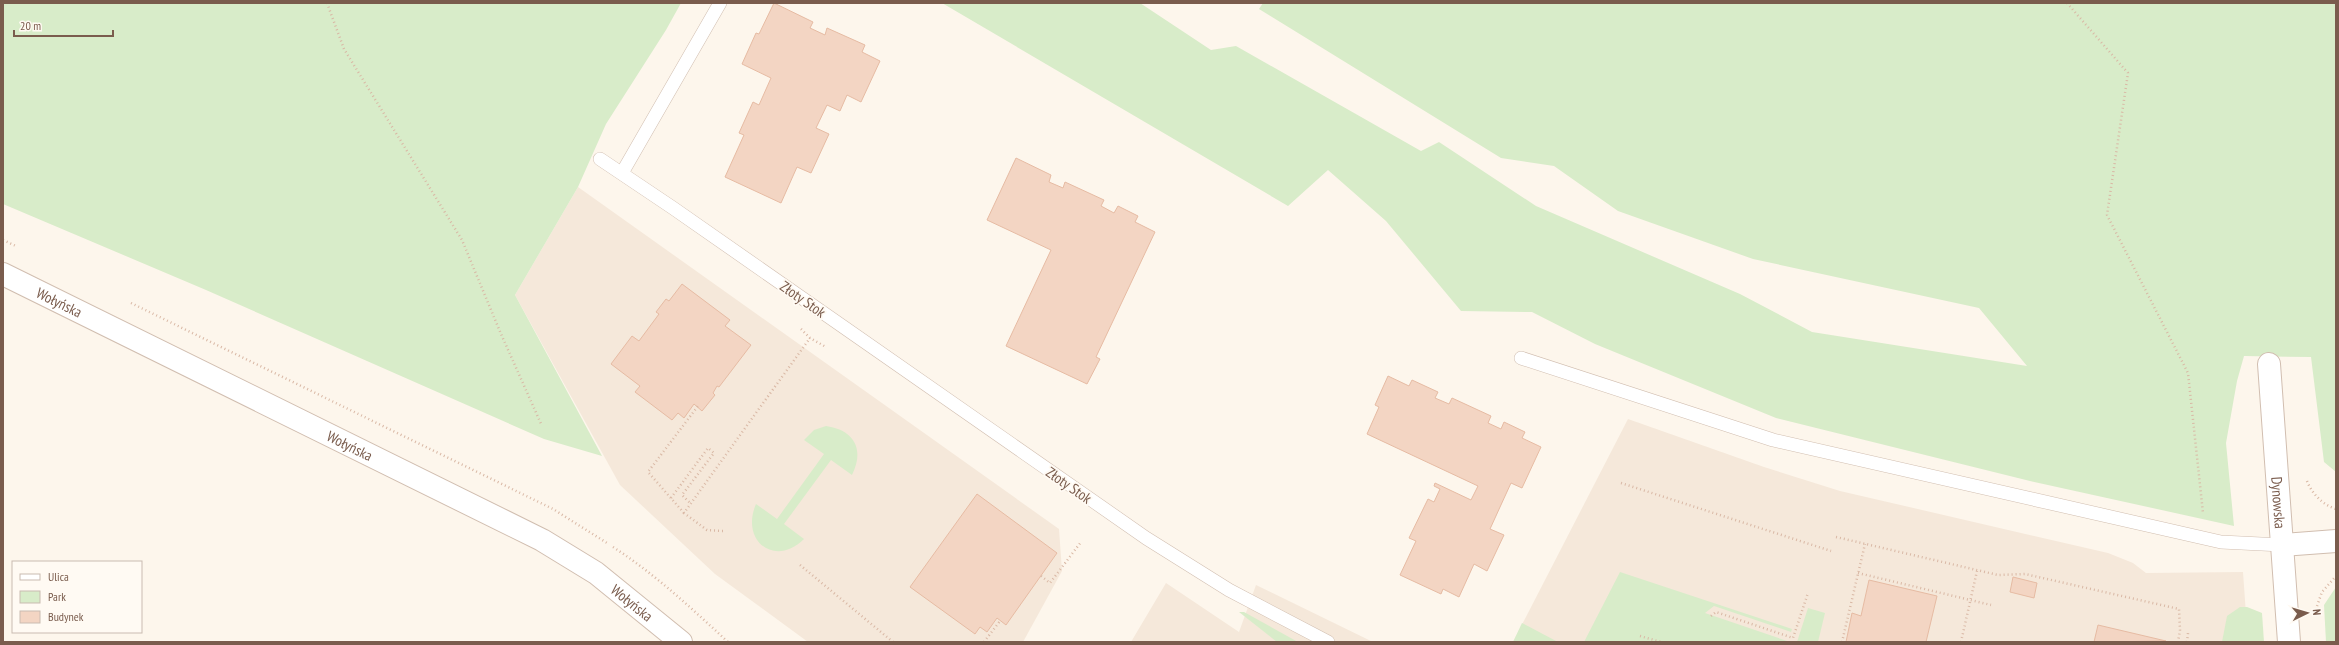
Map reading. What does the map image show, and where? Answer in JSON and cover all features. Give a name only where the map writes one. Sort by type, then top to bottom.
[{"type":"street","name":"Wołyńska","points":[[3,274],[542,540],[596,573],[681,642]]},
{"type":"street","name":"Dynowska","points":[[2269,364],[2289,642]]},
{"type":"street","points":[[2282,545],[2336,541]]},
{"type":"lane","points":[[622,173],[720,3]]},
{"type":"lane","name":"Złoty Stok","points":[[600,159],[1146,538],[1229,590],[1328,642]]},
{"type":"lane","points":[[1521,358],[1774,440],[2206,539],[2221,542],[2282,545]]},
{"type":"path","points":[[327,3],[344,49],[462,240],[542,426]]},
{"type":"path","points":[[2067,3],[2128,73],[2107,215],[2188,373],[2206,539]]},
{"type":"path","points":[[684,513],[810,338]]},
{"type":"path","points":[[698,406],[648,472],[684,513],[707,530],[723,531]]},
{"type":"path","points":[[670,498],[708,448],[714,453],[682,495],[691,504]]},
{"type":"path","points":[[2306,476],[2308,484],[2314,494],[2326,506],[2336,509]]},
{"type":"path","points":[[1621,483],[1831,551]]},
{"type":"path","points":[[1836,537],[1998,576],[2025,574],[2179,610],[2180,630],[2178,642]]},
{"type":"path","points":[[1041,576],[1050,583],[1081,542]]},
{"type":"path","points":[[1842,642],[1865,544]]},
{"type":"path","points":[[800,565],[893,642]]},
{"type":"path","points":[[1961,642],[1977,570]]},
{"type":"path","points":[[1858,573],[1991,605]]},
{"type":"path","points":[[2316,609],[2322,592],[2336,576]]},
{"type":"path","points":[[1711,616],[1716,612],[1793,638],[1808,593]]},
{"type":"path","points":[[984,642],[1000,621]]},
{"type":"path","points":[[2187,642],[2188,632]]},
{"type":"path","points":[[1640,636],[1661,642]]},
{"type":"shaded area","points":[[578,187],[1059,529],[1062,571],[1023,642],[808,642],[715,574],[620,485],[515,295]]},
{"type":"shaded area","points":[[1628,419],[1764,467],[1840,491],[2108,553],[2133,563],[2146,573],[2243,572],[2248,642],[1513,642]]},
{"type":"shaded area","points":[[1166,583],[1239,632],[1256,585],[1373,642],[1131,642]]},
{"type":"green space","points":[[3,3],[681,3],[666,30],[606,124],[578,187],[515,295],[602,456],[544,439],[206,290],[3,204]]},
{"type":"green space","points":[[942,3],[1140,3],[1211,50],[1236,46],[1421,151],[1439,142],[1536,206],[1740,294],[1812,332],[2027,366],[1979,308],[1753,259],[1618,211],[1554,166],[1501,158],[1259,9],[1263,3],[2336,3],[2336,472],[2324,462],[2311,357],[2244,356],[2237,381],[2226,443],[2234,526],[2030,481],[1776,418],[1595,344],[1532,312],[1461,311],[1386,221],[1328,170],[1288,206]]},
{"type":"green space","points":[[826,426],[836,428],[844,432],[850,436],[854,442],[857,449],[857,457],[856,466],[852,475],[831,460],[784,524],[804,539],[793,547],[782,551],[772,550],[763,546],[757,539],[753,529],[752,517],[756,504],[777,519],[824,454],[804,440],[814,430]]},
{"type":"green space","points":[[1620,572],[1792,629],[1791,632],[1714,606],[1705,613],[1790,642],[1584,642]]},
{"type":"green space","points":[[2336,587],[2336,642],[2326,642],[2324,605]]},
{"type":"green space","points":[[2240,607],[2247,607],[2262,613],[2264,642],[2222,642],[2227,616]]},
{"type":"green space","points":[[1808,608],[1825,613],[1818,642],[1797,642]]},
{"type":"green space","points":[[1239,612],[1244,612],[1298,642],[1277,642]]},
{"type":"green space","points":[[1522,623],[1558,642],[1513,642]]},
{"type":"building","points":[[774,3],[813,22],[810,28],[825,35],[827,28],[865,45],[862,52],[880,61],[861,102],[847,95],[840,111],[827,105],[816,128],[829,134],[811,173],[797,167],[781,203],[725,177],[744,135],[739,133],[753,102],[759,105],[771,78],[742,64],[756,33],[759,34]]},
{"type":"building","points":[[1016,158],[1051,175],[1049,182],[1063,188],[1065,182],[1104,200],[1101,206],[1114,213],[1118,206],[1138,216],[1135,222],[1155,232],[1096,357],[1100,359],[1087,384],[1006,346],[1051,250],[987,220]]},
{"type":"building","points":[[682,284],[730,320],[725,326],[751,345],[719,387],[717,386],[713,393],[715,395],[702,411],[694,404],[684,418],[678,413],[672,420],[635,392],[640,386],[611,364],[632,336],[639,341],[659,314],[656,312],[666,299],[669,301]]},
{"type":"building","points":[[1388,376],[1409,386],[1412,380],[1438,392],[1435,398],[1449,404],[1452,398],[1491,416],[1488,423],[1501,429],[1504,422],[1525,432],[1522,438],[1541,447],[1522,488],[1511,483],[1490,529],[1504,535],[1487,571],[1474,564],[1459,597],[1443,589],[1441,594],[1400,575],[1416,541],[1409,538],[1428,499],[1434,502],[1440,489],[1434,486],[1435,483],[1471,500],[1478,486],[1367,434],[1379,407],[1375,405]]},
{"type":"building","points":[[977,494],[1057,553],[1006,625],[997,618],[987,632],[980,627],[975,634],[910,587]]},
{"type":"building","points":[[2013,577],[2037,583],[2034,598],[2010,592]]},
{"type":"building","points":[[1869,580],[1937,596],[1926,642],[1846,642],[1852,613],[1861,616]]},
{"type":"building","points":[[2098,625],[2166,641],[2094,642]]}]
